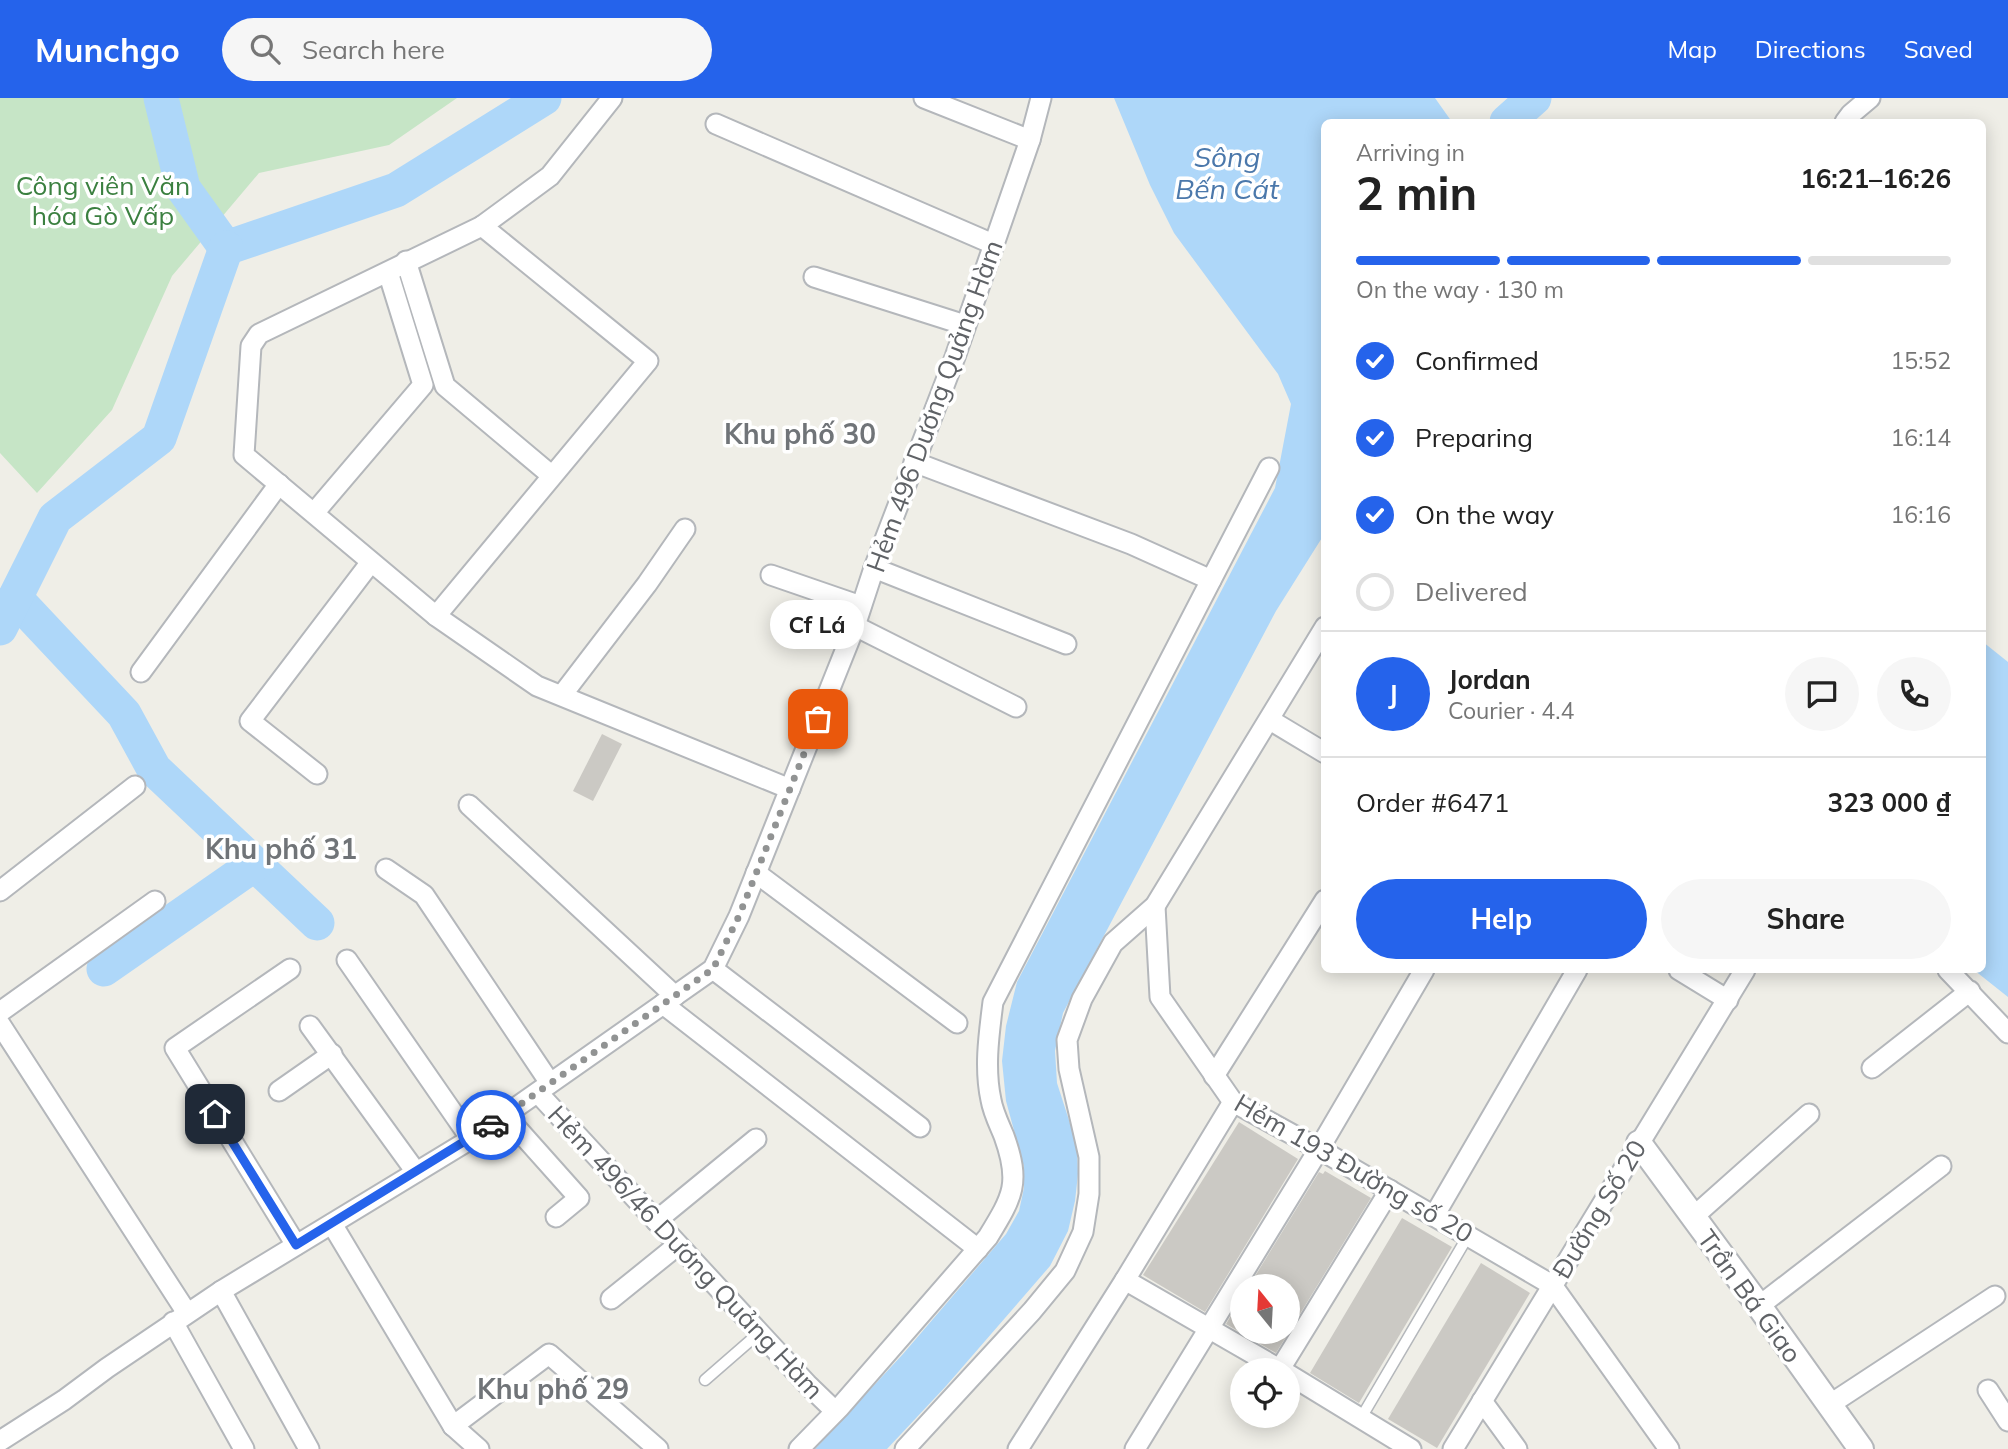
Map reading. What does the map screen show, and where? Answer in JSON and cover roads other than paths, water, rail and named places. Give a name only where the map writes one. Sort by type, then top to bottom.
[{"type":"street","points":[[612,98],[550,176],[482,226],[259,334],[251,346],[244,455],[436,616],[537,686],[790,789]]},
{"type":"street","points":[[924,98],[1030,140]]},
{"type":"street","name":"Hẻm 496 Dương Quảng Hàm","points":[[713,969],[756,873],[855,626],[965,325],[1030,140],[1041,98]]},
{"type":"street","points":[[1847,119],[1870,98]]},
{"type":"street","points":[[716,124],[993,244]]},
{"type":"street","points":[[436,616],[648,361],[482,226]]},
{"type":"street","points":[[406,261],[444,386],[551,475]]},
{"type":"street","points":[[388,272],[423,384]]},
{"type":"street","points":[[814,277],[965,325]]},
{"type":"street","points":[[423,384],[444,386]]},
{"type":"street","points":[[314,513],[423,384]]},
{"type":"street","points":[[914,462],[1131,544],[1211,580]]},
{"type":"street","points":[[799,1449],[835,1412],[978,1249],[1007,1206],[1014,1179],[1010,1154],[991,1100],[987,1056],[993,1002],[1269,468]]},
{"type":"street","points":[[141,672],[279,484]]},
{"type":"street","points":[[562,695],[685,530]]},
{"type":"street","points":[[317,774],[250,720],[371,562]]},
{"type":"street","points":[[874,568],[1066,644]]},
{"type":"street","points":[[771,575],[862,606]]},
{"type":"street","points":[[855,626],[1016,707]]},
{"type":"street","points":[[905,1449],[980,1369],[1065,1271],[1083,1232],[1089,1194],[1089,1157],[1069,1069],[1068,1040],[1082,999],[1113,943],[1154,906],[1321,634]]},
{"type":"street","points":[[1270,720],[1321,751]]},
{"type":"street","points":[[0,891],[135,786]]},
{"type":"street","points":[[469,805],[669,1000],[978,1249]]},
{"type":"street","name":"Hẻm 496/46 Dương Quảng Hàm","points":[[386,869],[424,895],[544,1088],[656,1221],[835,1412]]},
{"type":"street","points":[[756,873],[957,1023]]},
{"type":"street","points":[[0,1012],[155,901]]},
{"type":"street","name":"Hẻm 193 Đường số 20","points":[[1154,906],[1160,998],[1233,1102],[1552,1285]]},
{"type":"street","points":[[1214,1076],[1321,906]]},
{"type":"street","points":[[347,960],[471,1139]]},
{"type":"street","points":[[290,969],[175,1048],[296,1245]]},
{"type":"street","points":[[5,1439],[221,1290],[471,1139],[713,969],[920,1127]]},
{"type":"street","points":[[1135,1449],[1319,1149],[1422,973]]},
{"type":"street","points":[[1434,1216],[1575,973]]},
{"type":"street","points":[[1684,973],[1728,1000]]},
{"type":"street","name":"Đường Số 20","points":[[1452,1449],[1743,973]]},
{"type":"street","points":[[1951,973],[2008,1032]]},
{"type":"street","points":[[1872,1068],[1970,991]]},
{"type":"street","points":[[0,1024],[180,1317],[244,1449]]},
{"type":"street","points":[[310,1026],[416,1172]]},
{"type":"street","points":[[279,1091],[331,1054]]},
{"type":"street","points":[[1018,1449],[1233,1102]]},
{"type":"street","points":[[1692,1217],[1809,1114]]},
{"type":"street","points":[[505,1115],[579,1198],[556,1217]]},
{"type":"street","points":[[656,1221],[756,1139]]},
{"type":"street","name":"Trần Bá Giao","points":[[1639,1143],[1861,1449]]},
{"type":"street","points":[[1759,1306],[1941,1166]]},
{"type":"street","points":[[1288,1358],[1390,1190]]},
{"type":"street","points":[[332,1224],[453,1426],[479,1449]]},
{"type":"street","points":[[611,1299],[678,1245]]},
{"type":"street","points":[[1125,1280],[1261,1358]]},
{"type":"street","points":[[1552,1285],[1669,1449]]},
{"type":"street","points":[[221,1290],[309,1449]]},
{"type":"street","points":[[1829,1405],[1995,1296]]},
{"type":"street","points":[[453,1426],[549,1354],[658,1449]]},
{"type":"street","points":[[1300,1381],[1412,1449]]},
{"type":"street","points":[[1987,1390],[2008,1421]]},
{"type":"street","points":[[1482,1401],[1517,1449]]},
{"type":"lane","points":[[1361,1419],[1468,1236]]},
{"type":"lane","points":[[705,1380],[759,1333]]},
{"type":"water","name":"Sông Bến Cát","points":[[1114,98],[1435,98],[1450,119],[1321,119],[1321,539],[1276,611],[1063,1013],[1055,1051],[1057,1083],[1077,1145],[1078,1174],[1068,1231],[1050,1266],[946,1386],[887,1449],[815,1449],[903,1354],[1006,1234],[1019,1211],[1024,1188],[1024,1167],[1006,1101],[1002,1061],[1006,1026],[1017,982],[1275,488],[1291,404],[1278,374],[1174,233],[1150,185]]},
{"type":"water","points":[[1986,644],[2008,662],[2008,997],[1978,973],[1986,973]]},
{"type":"waterway","points":[[161,98],[183,188],[226,248],[396,190],[544,98]]},
{"type":"waterway","points":[[1510,119],[1534,98]]},
{"type":"waterway","points":[[0,628],[55,518],[159,438],[226,248]]},
{"type":"waterway","points":[[15,598],[124,714],[154,769],[317,923]]},
{"type":"waterway","points":[[104,969],[255,864]]},
{"type":"place","name":"Cf Lá","points":[[818,719]]},
{"type":"district","name":"Khu phố 30","points":[[800,433]]},
{"type":"district","name":"Khu phố 31","points":[[281,848]]},
{"type":"district","name":"Khu phố 29","points":[[553,1388]]},
{"type":"park label","name":"Công viên Văn hóa Gò Vấp","points":[[103,200]]}]
